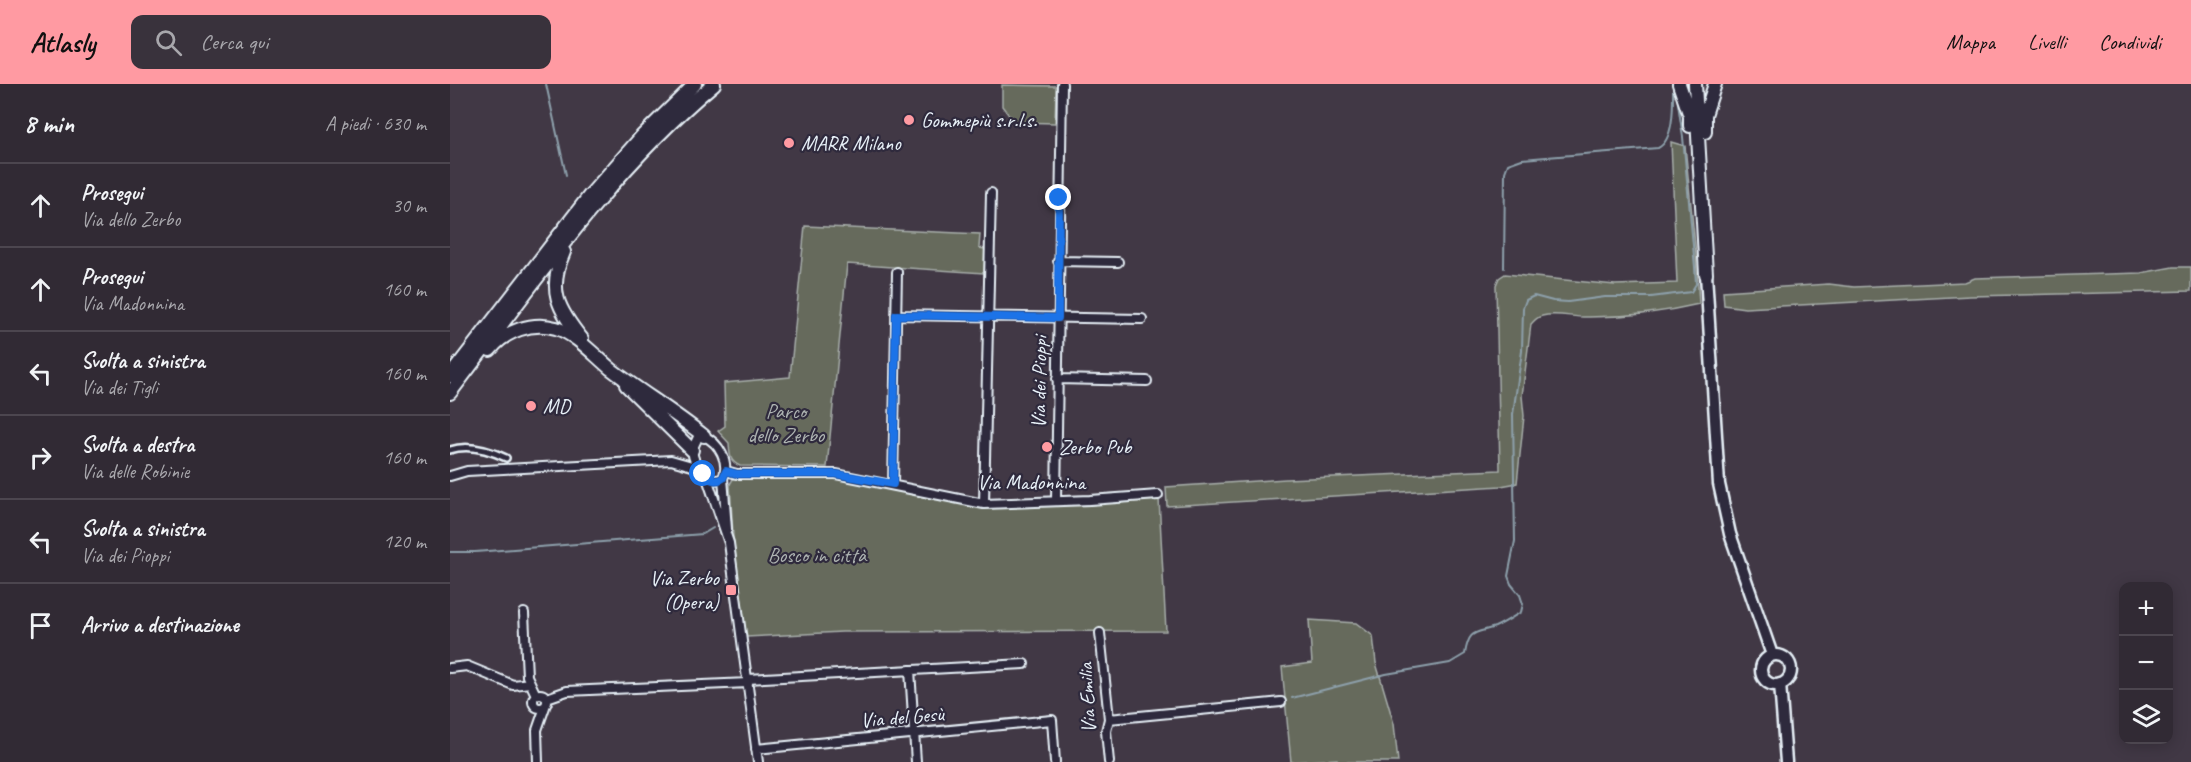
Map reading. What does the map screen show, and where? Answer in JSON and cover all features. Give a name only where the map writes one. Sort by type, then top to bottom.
[{"type":"highway","points":[[450,376],[590,195],[642,136],[695,84]]},
{"type":"highway","points":[[450,393],[577,228],[619,178],[690,105],[714,84]]},
{"type":"highway","points":[[1679,84],[1690,116],[1695,194],[1704,244]]},
{"type":"highway","points":[[1695,84],[1706,274]]},
{"type":"highway","points":[[1704,244],[1708,208],[1704,130],[1714,84]]},
{"type":"highway","points":[[590,350],[563,315],[556,294],[555,277],[565,250],[619,178]]},
{"type":"highway","points":[[450,400],[494,345],[510,333],[522,328],[540,326],[556,328],[590,350],[692,450]]},
{"type":"highway","points":[[611,369],[704,436]]},
{"type":"main road","points":[[1706,274],[1719,484],[1730,534],[1772,655]]},
{"type":"main road","points":[[1772,655],[1781,656],[1790,666],[1790,675],[1780,684],[1770,683],[1762,672],[1762,664],[1772,655]]},
{"type":"main road","points":[[1780,684],[1786,762]]},
{"type":"street","name":"Via dei Pioppi","points":[[1056,501],[1062,84]]},
{"type":"street","points":[[984,504],[991,193]]},
{"type":"street","points":[[1058,261],[1118,262]]},
{"type":"street","points":[[893,484],[897,272]]},
{"type":"street","points":[[896,315],[1142,319]]},
{"type":"street","points":[[1057,379],[1147,381]]},
{"type":"street","points":[[671,460],[692,450],[697,439],[704,436],[712,441],[721,453],[729,543],[758,762]]},
{"type":"street","points":[[450,450],[471,447],[506,458]]},
{"type":"street","points":[[692,450],[699,468],[707,478],[729,543]]},
{"type":"street","points":[[450,476],[467,471],[671,460],[699,468]]},
{"type":"street","name":"Via Madonnina","points":[[707,478],[717,481],[724,475],[737,474],[836,474],[984,504],[1158,495]]},
{"type":"street","points":[[524,613],[527,676],[536,695]]},
{"type":"street","name":"Via Emilia","points":[[1100,633],[1109,719],[1106,731],[1109,762]]},
{"type":"street","points":[[547,698],[567,691],[1024,664]]},
{"type":"street","points":[[450,668],[467,666],[513,685],[530,683]]},
{"type":"street","points":[[910,670],[916,762]]},
{"type":"street","points":[[536,695],[541,694],[547,698]]},
{"type":"street","points":[[536,695],[533,699],[535,706],[545,707]]},
{"type":"street","points":[[538,762],[537,730],[548,703],[547,698]]},
{"type":"street","points":[[1109,719],[1281,702]]},
{"type":"street","name":"Via del Gesù","points":[[756,749],[1052,720],[1055,762]]},
{"type":"green space","points":[[1002,85],[1056,86],[1055,123],[1014,122],[1002,106]]},
{"type":"green space","points":[[1671,142],[1685,146],[1699,304],[1630,315],[1583,317],[1548,315],[1540,316],[1535,320],[1531,324],[1522,396],[1524,416],[1517,483],[1501,486],[1167,506],[1166,487],[1286,479],[1500,470],[1496,285],[1499,278],[1505,274],[1615,285],[1677,283]]},
{"type":"green space","name":"Parco dello Zerbo","points":[[805,226],[980,234],[979,248],[985,249],[984,273],[847,264],[827,467],[740,466],[732,460],[729,443],[718,431],[725,426],[724,383],[790,377]]},
{"type":"green space","points":[[2173,267],[2191,267],[2191,291],[1970,296],[1745,308],[1724,305],[1723,291],[1829,284],[1854,287],[1965,282],[1975,278],[2141,273]]},
{"type":"green space","name":"Bosco in città","points":[[835,477],[979,507],[1159,499],[1166,631],[842,632],[746,637],[733,536],[730,484],[733,479]]},
{"type":"green space","points":[[1309,620],[1356,623],[1373,636],[1376,663],[1394,724],[1398,762],[1337,762],[1337,759],[1291,762],[1282,667],[1312,663]]},
{"type":"waterway","points":[[546,84],[566,175]]},
{"type":"waterway","points":[[1504,268],[1505,172],[1508,164],[1522,159],[1658,148],[1664,144],[1670,129],[1673,85]]},
{"type":"waterway","points":[[1292,698],[1386,674],[1450,663],[1465,654],[1471,636],[1495,627],[1521,612],[1523,604],[1520,595],[1508,576],[1515,541],[1513,414],[1522,351],[1523,308],[1526,300],[1534,296],[1568,302],[1605,297],[1651,297],[1691,292],[1696,284],[1695,267],[1677,97]]},
{"type":"waterway","points":[[450,552],[703,534],[713,528]]},
{"type":"place","name":"Gommepiù s.r.l.s.","points":[[909,120]]},
{"type":"place","name":"MARR Milano","points":[[789,143]]},
{"type":"place","name":"MD","points":[[531,406]]},
{"type":"place","name":"Zerbo Pub","points":[[1047,447]]},
{"type":"place","name":"Via Zerbo (Opera)","points":[[731,590]]},
{"type":"route","points":[[703,474],[712,481],[721,480],[726,471],[737,474],[836,474],[893,484],[896,315],[1058,318],[1059,198]]}]
